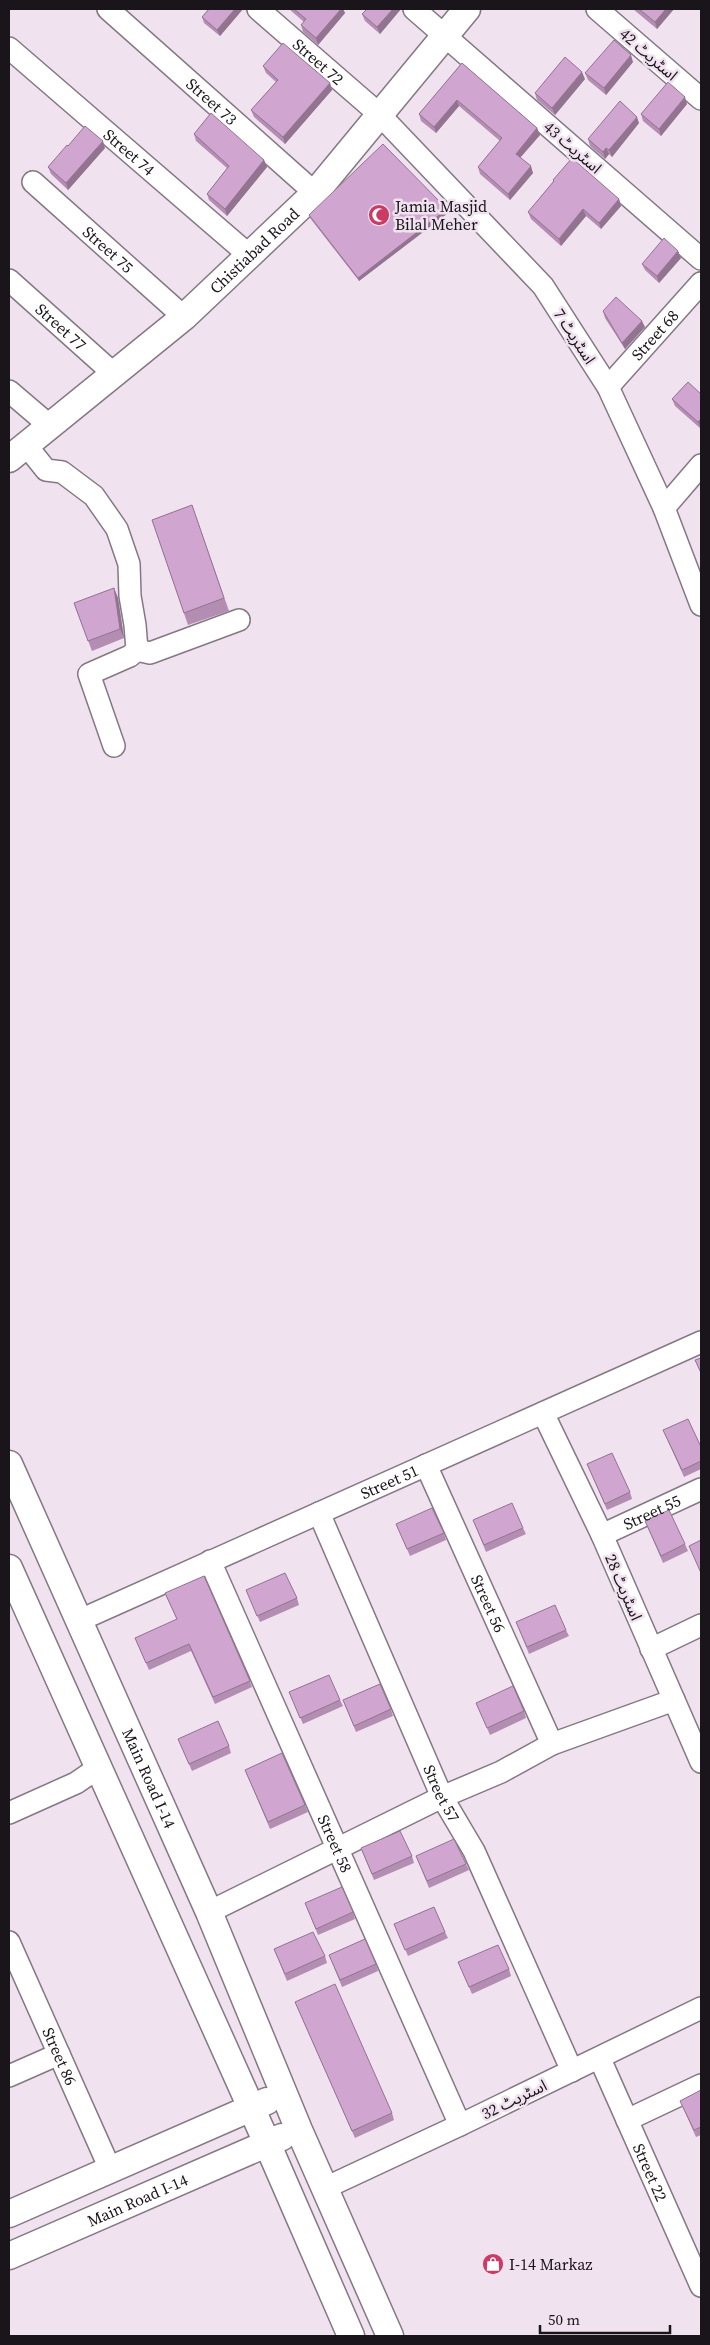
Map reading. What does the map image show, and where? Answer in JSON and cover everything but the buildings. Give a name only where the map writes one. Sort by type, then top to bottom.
[{"type":"main road","name":"Chistiabad Road","points":[[18,452],[184,317],[316,193],[467,9]]},
{"type":"main road","name":"Main Road I-14","points":[[9,1464],[208,1912],[299,2130],[390,2336]]},
{"type":"main road","points":[[9,1568],[267,2143],[351,2336]]},
{"type":"main road","points":[[48,1655],[82,1629]]},
{"type":"main road","points":[[9,2214],[111,2171],[284,2093]]},
{"type":"main road","name":"Main Road I-14","points":[[9,2256],[299,2130]]},
{"type":"street","name":"Street 73","points":[[108,9],[316,193]]},
{"type":"street","name":"Street 72","points":[[258,9],[379,114]]},
{"type":"street","name":"اسٹریٹ 43","points":[[414,9],[701,259]]},
{"type":"street","name":"اسٹریٹ 42","points":[[597,9],[701,99]]},
{"type":"street","name":"Street 74","points":[[10,52],[250,256]]},
{"type":"street","name":"اسٹریٹ 7","points":[[379,114],[543,286],[608,387],[664,508],[701,605]]},
{"type":"street","name":"Street 75","points":[[33,182],[184,317]]},
{"type":"street","name":"Street 77","points":[[9,280],[114,374]]},
{"type":"street","name":"Street 68","points":[[608,387],[701,283]]},
{"type":"street","points":[[9,391],[50,426]]},
{"type":"street","points":[[18,452],[46,470],[62,472],[94,496],[118,529],[129,564],[130,596],[136,626],[137,650]]},
{"type":"street","points":[[664,508],[701,465]]},
{"type":"street","points":[[137,650],[150,653],[239,620]]},
{"type":"street","points":[[114,746],[89,674],[130,656],[137,650]]},
{"type":"street","name":"Street 51","points":[[82,1629],[210,1561],[701,1342]]},
{"type":"street","name":"اسٹریٹ 28","points":[[543,1413],[602,1535],[701,1762]]},
{"type":"street","name":"Street 56","points":[[426,1465],[552,1744]]},
{"type":"street","name":"Street 55","points":[[602,1535],[701,1489]]},
{"type":"street","name":"Street 57","points":[[319,1513],[442,1797],[474,1851],[572,2071]]},
{"type":"street","name":"Street 58","points":[[210,1561],[460,2125]]},
{"type":"street","points":[[651,1649],[701,1626]]},
{"type":"street","points":[[208,1912],[338,1850],[442,1797],[501,1772],[552,1744],[674,1700]]},
{"type":"street","points":[[9,1813],[76,1782],[98,1768]]},
{"type":"street","name":"Street 86","points":[[9,1943],[111,2171]]},
{"type":"street","name":"اسٹریٹ 32","points":[[325,2188],[600,2059],[701,2008]]},
{"type":"street","points":[[9,2076],[59,2054]]},
{"type":"street","name":"Street 22","points":[[600,2059],[701,2286]]},
{"type":"street","points":[[627,2120],[701,2085]]},
{"type":"place","name":"Jamia Masjid Bilal Meher","points":[[379,215]]},
{"type":"place","name":"I-14 Markaz","points":[[493,2264]]}]
